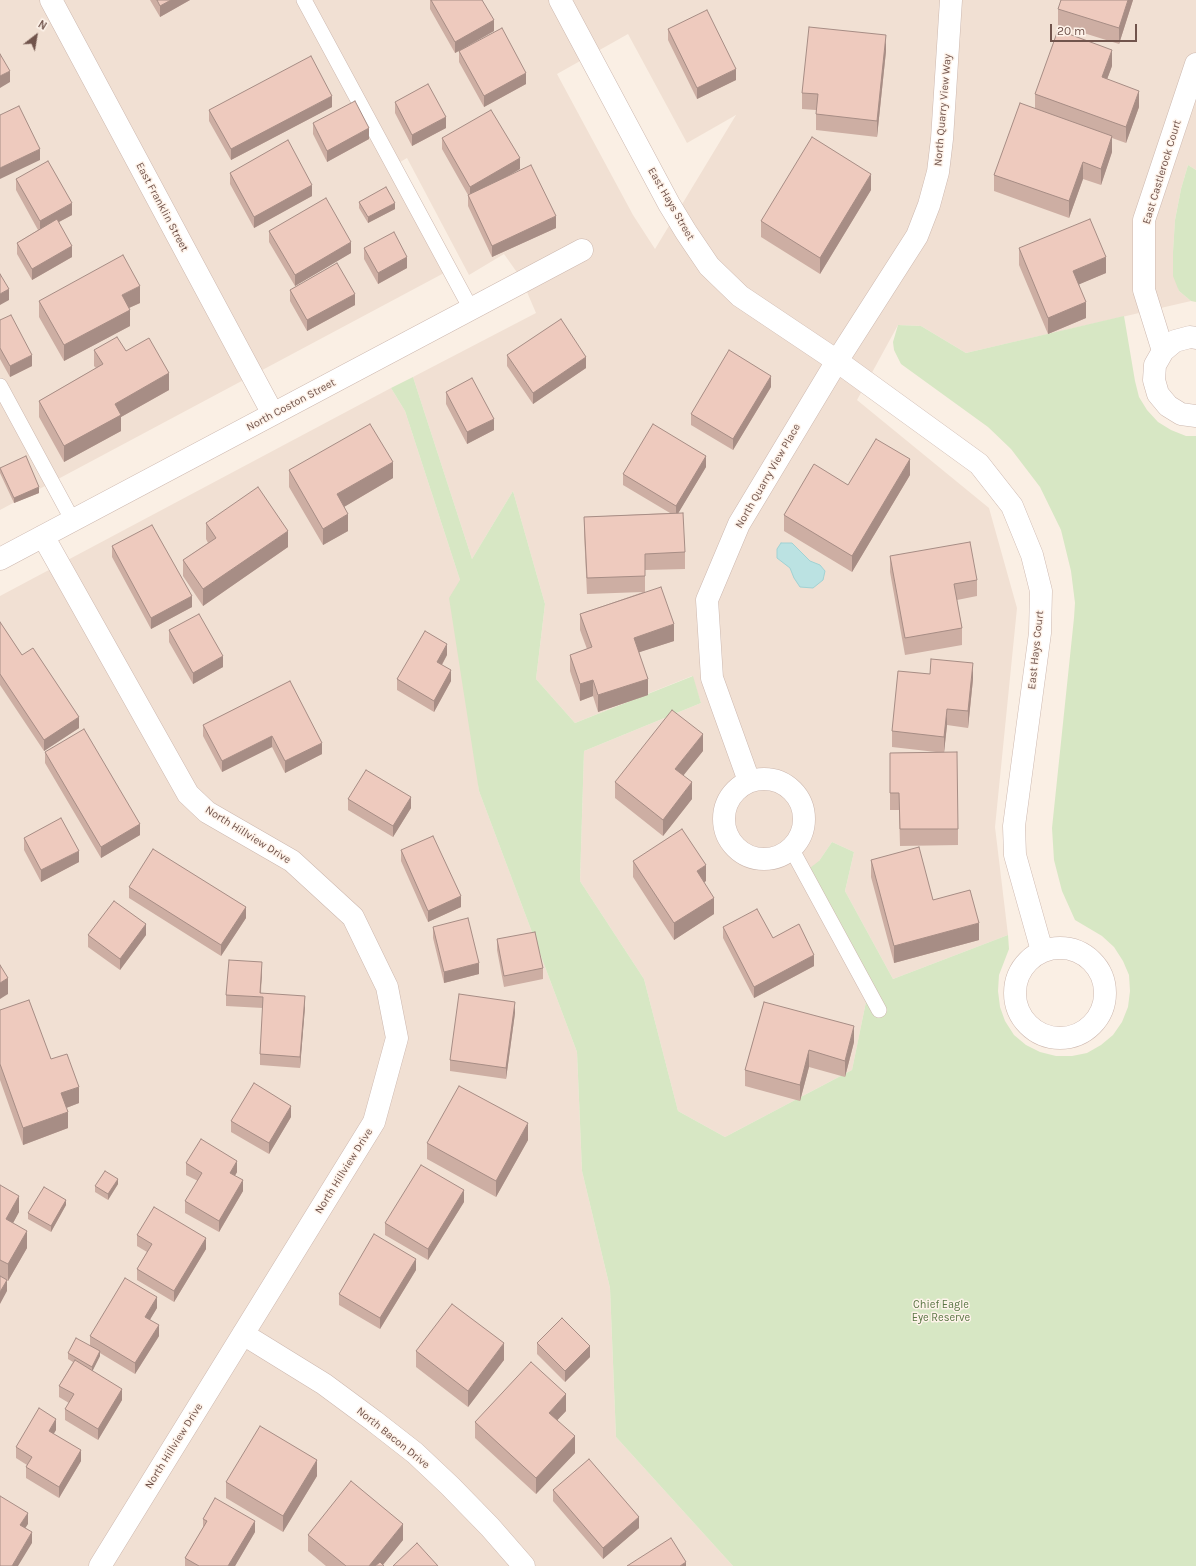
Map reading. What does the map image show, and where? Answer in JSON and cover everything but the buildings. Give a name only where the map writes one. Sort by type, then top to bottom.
[{"type":"street","name":"East Franklin Street","points":[[51,0],[273,414]]},
{"type":"street","name":"East Hays Street","points":[[560,0],[669,204],[709,266],[740,296],[837,361]]},
{"type":"street","name":"North Quarry View Way","points":[[837,361],[917,236],[929,205],[938,172],[942,139],[951,0]]},
{"type":"street","name":"East Castlerock Court","points":[[1163,351],[1144,290],[1144,220],[1196,64]]},
{"type":"street","name":"North Coston Street","points":[[0,559],[582,250]]},
{"type":"street","points":[[1196,338],[1190,337],[1175,341],[1163,351],[1155,365],[1154,380],[1158,394],[1171,408],[1181,414],[1196,416]]},
{"type":"street","name":"North Quarry View Place","points":[[750,781],[712,678],[707,600],[739,524],[837,361]]},
{"type":"street","name":"East Hays Court","points":[[837,361],[979,464],[1012,506],[1032,555],[1041,591],[1040,633],[1014,826],[1015,855],[1042,951]]},
{"type":"street","name":"North Hillview Drive","points":[[43,536],[188,794],[207,812],[292,861],[353,917],[387,987],[397,1038],[374,1122],[100,1566]]},
{"type":"street","points":[[765,778],[780,782],[793,791],[802,804],[804,820],[800,835],[791,848],[778,856],[762,859],[747,855],[734,846],[726,832],[723,817],[727,802],[736,789],[750,781],[765,778]]},
{"type":"street","points":[[1059,947],[1077,950],[1092,960],[1102,974],[1106,992],[1103,1010],[1093,1025],[1078,1035],[1061,1039],[1044,1035],[1028,1026],[1018,1011],[1014,994],[1017,976],[1027,961],[1042,951],[1059,947]]},
{"type":"street","name":"North Bacon Drive","points":[[243,1334],[324,1384],[415,1454],[450,1486],[490,1527],[524,1566]]},
{"type":"lane","points":[[304,0],[471,309]]},
{"type":"lane","points":[[0,386],[73,521]]},
{"type":"lane","points":[[791,848],[879,1010]]},
{"type":"shaded area","points":[[0,0],[1196,0],[1196,170],[1188,165],[1181,189],[1175,220],[1173,252],[1179,291],[1191,301],[966,353],[921,326],[898,325],[857,400],[989,508],[1017,608],[995,827],[1008,935],[893,979],[845,891],[854,852],[832,842],[819,861],[868,992],[852,1070],[725,1137],[678,1111],[644,979],[580,881],[584,751],[701,703],[692,676],[575,723],[536,679],[545,604],[513,491],[472,559],[413,377],[536,313],[521,278],[504,254],[469,275],[407,158],[388,169],[444,273],[0,510]],"holes":[[[628,34],[687,143],[736,115],[655,249],[633,215],[557,74]]]},
{"type":"shaded area","points":[[391,388],[405,411],[460,580],[479,791],[577,1052],[582,1171],[610,1288],[616,1437],[733,1566],[0,1566],[0,596]]},
{"type":"green space","points":[[1188,165],[1196,170],[1196,302],[1191,301],[1179,291],[1173,276],[1175,220],[1181,189]]},
{"type":"green space","name":"Chief Eagle Eye Reserve","points":[[1124,316],[1139,397],[1147,410],[1158,422],[1171,430],[1186,436],[1196,436],[1196,1566],[733,1566],[616,1437],[610,1288],[582,1171],[577,1052],[479,791],[449,598],[460,580],[405,411],[391,388],[413,377],[472,559],[513,491],[545,604],[536,679],[575,723],[693,676],[701,703],[584,751],[580,881],[644,979],[678,1111],[725,1137],[852,1070],[868,992],[806,871],[819,861],[832,842],[854,852],[845,891],[893,979],[1008,935],[1009,949],[999,975],[998,991],[1000,1007],[1005,1021],[1014,1035],[1026,1045],[1040,1052],[1056,1056],[1072,1056],[1087,1053],[1101,1045],[1113,1035],[1122,1022],[1128,1007],[1130,991],[1129,975],[1123,961],[1114,947],[1102,936],[1075,920],[1062,891],[1054,860],[1052,828],[1075,603],[1071,571],[1061,530],[1040,487],[1011,449],[988,427],[901,364],[894,350],[893,342],[898,325],[921,326],[966,353]]},
{"type":"water","points":[[781,543],[792,543],[810,561],[820,565],[825,571],[823,580],[813,588],[800,587],[790,568],[777,558],[777,549]]}]
